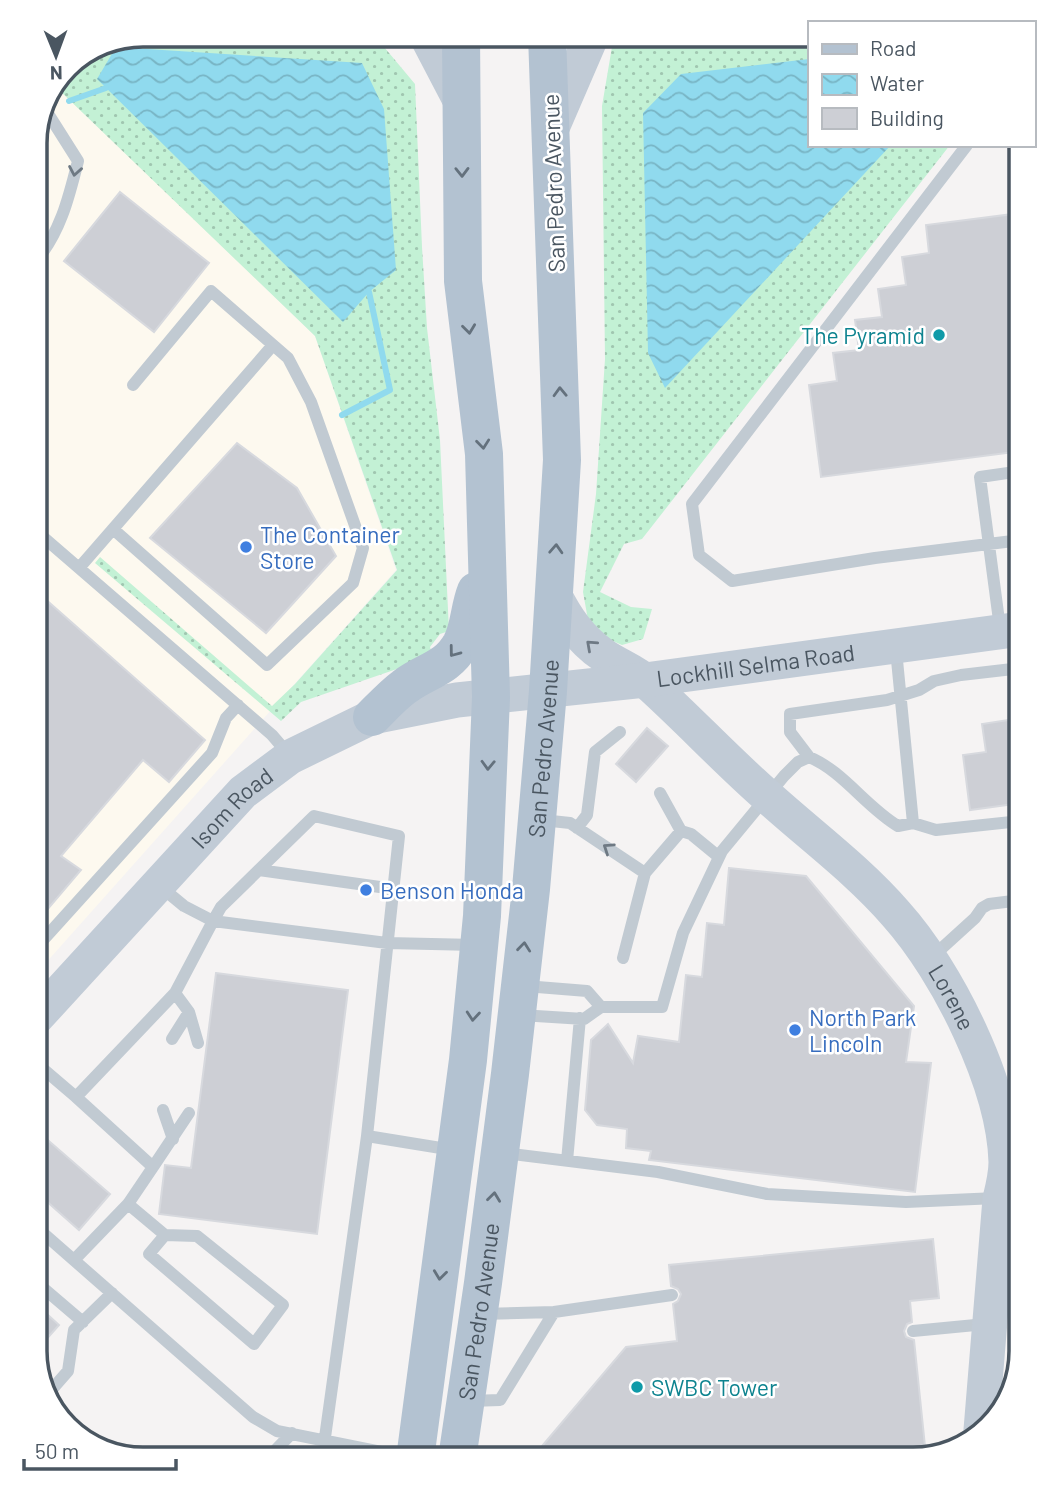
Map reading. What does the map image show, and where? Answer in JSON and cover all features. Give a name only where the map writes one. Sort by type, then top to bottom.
[{"type":"main road","name":"San Pedro Avenue","points":[[417,1447],[468,1060],[479,946],[491,697],[484,454],[463,281],[461,47]]},
{"type":"main road","name":"San Pedro Avenue","points":[[459,1447],[500,1153],[548,691],[562,460],[548,47]]},
{"type":"main road","points":[[372,717],[405,686],[452,658],[467,632],[471,603],[487,567]]},
{"type":"main road","points":[[425,1396],[466,1402]]},
{"type":"street","points":[[432,47],[462,104]]},
{"type":"street","points":[[551,130],[587,47]]},
{"type":"street","name":"Lorene","points":[[554,594],[573,627],[589,644],[645,680],[767,796],[864,880],[898,915],[930,958],[1008,1098],[1000,1118],[1006,1164],[991,1323],[998,1387],[990,1408]]},
{"type":"street","name":"Lockhill Selma Road","points":[[491,697],[645,680],[1009,631]]},
{"type":"street","name":"Isom Road","points":[[47,1006],[243,792],[290,757],[372,717],[457,700],[491,697]]},
{"type":"lane","points":[[47,248],[69,199],[78,161],[51,119]]},
{"type":"lane","points":[[965,147],[692,503],[699,555],[732,581],[1009,542]]},
{"type":"lane","points":[[113,529],[267,665],[353,583],[363,548],[311,402],[288,358],[211,291],[133,385]]},
{"type":"lane","points":[[79,568],[273,345]]},
{"type":"lane","points":[[1009,473],[980,477],[990,544],[1009,623]]},
{"type":"lane","points":[[47,541],[272,735],[290,757]]},
{"type":"lane","points":[[896,646],[913,823]]},
{"type":"lane","points":[[1009,669],[961,675],[934,681],[919,690],[901,695],[790,714],[790,732],[809,757],[824,764],[880,816],[898,826],[913,823],[936,830],[1009,822]]},
{"type":"lane","points":[[47,936],[212,752],[226,719],[238,705]]},
{"type":"lane","points":[[577,828],[587,815],[594,752],[620,732]]},
{"type":"lane","points":[[518,1000],[583,1019],[601,1007],[662,1007],[683,933],[719,856],[767,796],[798,762],[809,757]]},
{"type":"lane","points":[[660,793],[681,831],[691,834],[719,856]]},
{"type":"lane","points":[[76,1097],[175,993],[221,907],[314,816],[400,836],[367,1136],[325,1447]]},
{"type":"lane","points":[[536,819],[570,823],[645,873]]},
{"type":"lane","points":[[623,958],[645,873],[681,831]]},
{"type":"lane","points":[[259,870],[394,889]]},
{"type":"lane","points":[[157,884],[184,906],[213,921],[387,943],[479,946]]},
{"type":"lane","points":[[930,958],[975,918],[982,908],[989,904],[1009,902]]},
{"type":"lane","points":[[518,1000],[587,991],[601,1007]]},
{"type":"lane","points":[[175,993],[189,1012],[198,1043]]},
{"type":"lane","points":[[172,1039],[189,1012]]},
{"type":"lane","points":[[567,1161],[580,1018]]},
{"type":"lane","points":[[47,1072],[153,1167]]},
{"type":"lane","points":[[163,1110],[173,1139]]},
{"type":"lane","points":[[74,1260],[128,1204],[189,1113]]},
{"type":"lane","points":[[367,1136],[456,1150]]},
{"type":"lane","points":[[500,1153],[658,1172],[767,1194],[906,1202],[1001,1198]]},
{"type":"lane","points":[[128,1204],[165,1234],[197,1236],[283,1305],[254,1344],[149,1254],[165,1234]]},
{"type":"lane","points":[[47,1236],[253,1417],[277,1431],[356,1447]]},
{"type":"lane","points":[[47,1291],[83,1322]]},
{"type":"lane","points":[[55,1386],[68,1371],[74,1330],[112,1293]]},
{"type":"lane","points":[[478,1314],[554,1312],[672,1295]]},
{"type":"lane","points":[[466,1402],[500,1400],[554,1312]]},
{"type":"lane","points":[[913,1331],[991,1323]]},
{"type":"lane","points":[[279,1447],[292,1433]]},
{"type":"shaded area","points":[[62,92],[315,336],[396,570],[47,962],[47,137]]},
{"type":"green space","points":[[143,47],[384,47],[415,84],[427,328],[440,440],[449,631],[440,634],[430,647],[432,654],[423,660],[301,702],[281,721],[95,563],[100,557],[272,706],[397,570],[315,336],[62,93],[91,91],[91,63],[125,49]]},
{"type":"green space","points":[[612,47],[808,47],[808,147],[948,147],[642,539],[624,544],[600,592],[631,607],[652,609],[643,639],[622,645],[601,636],[588,620],[583,592],[596,494],[605,359],[602,106]]},
{"type":"water","points":[[133,48],[362,63],[384,109],[396,270],[369,292],[343,322],[97,79],[112,53]]},
{"type":"water","points":[[808,59],[808,147],[889,147],[665,388],[648,353],[643,113],[681,74]]},
{"type":"building","points":[[120,192],[209,263],[154,332],[64,261]]},
{"type":"building","name":"The Pyramid","points":[[1009,215],[1009,453],[821,477],[809,385],[837,381],[833,353],[859,350],[855,320],[882,317],[878,289],[906,285],[902,257],[929,253],[926,225]]},
{"type":"building","name":"The Container Store","points":[[237,443],[297,488],[336,556],[266,633],[150,538]]},
{"type":"building","points":[[47,601],[205,740],[169,782],[143,760],[61,856],[81,870],[47,910]]},
{"type":"building","points":[[1009,720],[1009,805],[970,810],[963,755],[986,752],[982,724]]},
{"type":"building","points":[[647,728],[668,746],[636,782],[616,764]]},
{"type":"building","name":"North Park Lincoln","points":[[729,868],[806,876],[914,1006],[906,1062],[931,1063],[915,1192],[649,1160],[651,1151],[626,1148],[627,1129],[597,1125],[585,1110],[591,1040],[608,1024],[633,1063],[638,1036],[679,1042],[686,975],[702,977],[707,923],[724,925]]},
{"type":"building","points":[[216,973],[348,990],[317,1234],[159,1214],[165,1165],[191,1168]]},
{"type":"building","points":[[47,1139],[110,1194],[79,1230],[47,1202]]},
{"type":"building","points":[[933,1239],[939,1298],[910,1301],[912,1322],[907,1324],[904,1331],[906,1337],[914,1340],[925,1446],[541,1447],[626,1347],[677,1341],[673,1304],[681,1294],[671,1286],[669,1265]]},
{"type":"building","points":[[47,1314],[59,1325],[47,1338]]},
{"type":"waterway","points":[[69,101],[106,88]]},
{"type":"waterway","points":[[342,415],[390,390],[369,292]]},
{"type":"place","name":"The Pyramid","points":[[939,335]]},
{"type":"place","name":"The Container Store","points":[[246,547]]},
{"type":"place","name":"Benson Honda","points":[[366,890]]},
{"type":"place","name":"North Park Lincoln","points":[[795,1030]]},
{"type":"place","name":"SWBC Tower","points":[[637,1387]]}]
